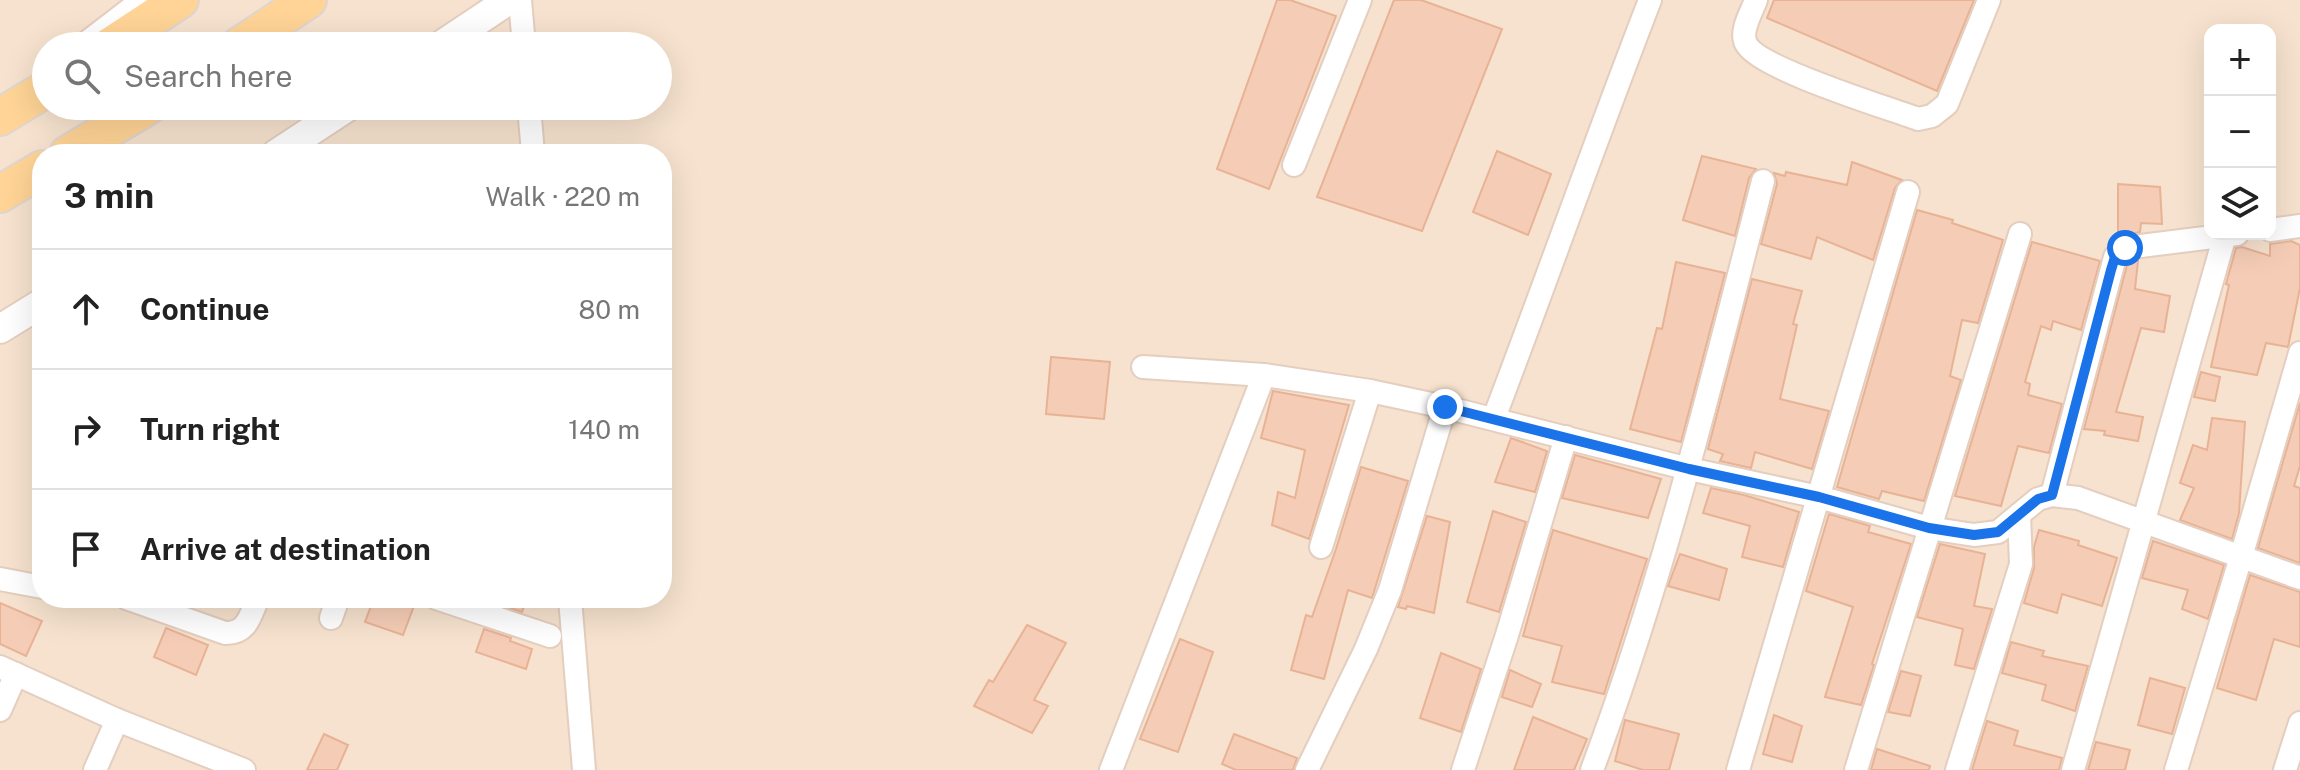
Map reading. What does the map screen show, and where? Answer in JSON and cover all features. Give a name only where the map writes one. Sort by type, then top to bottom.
[{"type":"main road","points":[[131,32],[180,0]]},
{"type":"main road","points":[[260,32],[308,0]]},
{"type":"main road","points":[[5,114],[32,98]]},
{"type":"main road","points":[[85,144],[125,120]]},
{"type":"main road","points":[[0,194],[32,175]]},
{"type":"street","points":[[105,32],[147,0]]},
{"type":"street","points":[[461,32],[509,0]]},
{"type":"street","points":[[520,0],[523,32]]},
{"type":"street","points":[[1294,165],[1360,0]]},
{"type":"street","points":[[1494,418],[1650,0]]},
{"type":"street","points":[[1756,0],[1744,32],[1745,42],[1751,51],[1791,74],[1918,119],[1932,116],[1947,104],[1989,0]]},
{"type":"street","points":[[5,114],[32,92]]},
{"type":"street","points":[[291,144],[328,120]]},
{"type":"street","points":[[530,120],[532,144]]},
{"type":"street","points":[[1592,770],[1624,685],[1689,469],[1763,181]]},
{"type":"street","points":[[1738,770],[1908,192]]},
{"type":"street","points":[[2276,229],[2300,226]]},
{"type":"street","points":[[1856,770],[2020,234]]},
{"type":"street","points":[[2052,495],[2115,257],[2125,248],[2204,238]]},
{"type":"street","points":[[2073,770],[2229,240]]},
{"type":"street","points":[[0,329],[32,309]]},
{"type":"street","points":[[2176,770],[2300,353]]},
{"type":"street","points":[[1143,367],[1264,375],[1370,391],[1494,418],[1689,469],[1819,497],[1929,528],[1974,535],[1998,532],[2038,499],[2052,495],[2078,498],[2300,578]]},
{"type":"street","points":[[1111,770],[1264,375]]},
{"type":"street","points":[[1321,547],[1370,391]]},
{"type":"street","points":[[1307,770],[1366,649],[1390,590],[1445,407]]},
{"type":"street","points":[[1463,770],[1566,437]]},
{"type":"street","points":[[1957,770],[2021,564],[2019,515]]},
{"type":"street","points":[[0,579],[32,585]]},
{"type":"street","points":[[154,608],[235,634],[243,630],[253,608]]},
{"type":"street","points":[[466,608],[550,636]]},
{"type":"street","points":[[571,608],[584,770]]},
{"type":"street","points":[[0,710],[8,671],[233,768]]},
{"type":"street","points":[[95,770],[117,720]]},
{"type":"street","points":[[2285,770],[2300,723]]},
{"type":"shaded area","points":[[0,0],[2300,0],[2300,770],[0,770]]},
{"type":"building","points":[[1277,0],[1290,0],[1336,16],[1269,189],[1217,169]]},
{"type":"building","points":[[1394,0],[1421,0],[1502,29],[1422,231],[1317,197]]},
{"type":"building","points":[[1774,0],[1974,0],[1937,91],[1767,18]]},
{"type":"building","points":[[1497,151],[1551,174],[1528,235],[1473,212]]},
{"type":"building","points":[[1702,156],[1756,169],[1749,178],[1735,236],[1683,220]]},
{"type":"building","points":[[1852,162],[1902,180],[1895,188],[1873,260],[1817,237],[1811,259],[1761,244],[1777,184],[1774,173],[1785,176],[1786,172],[1847,185]]},
{"type":"building","points":[[2118,184],[2160,187],[2162,224],[2141,223],[2140,232],[2118,237]]},
{"type":"building","points":[[1917,210],[1953,220],[1952,223],[2003,240],[1978,323],[1962,320],[1950,376],[1961,380],[1924,501],[1882,491],[1879,499],[1837,487]]},
{"type":"building","points":[[2291,241],[2300,245],[2300,288],[2288,347],[2266,343],[2257,375],[2211,367],[2236,248],[2270,256],[2270,244]]},
{"type":"building","points":[[2032,242],[2100,261],[2081,330],[2053,321],[2051,330],[2041,326],[2025,382],[2030,384],[2028,395],[2062,404],[2049,453],[2018,446],[2001,506],[1955,496]]},
{"type":"building","points":[[2138,261],[2135,289],[2170,296],[2164,332],[2141,328],[2116,412],[2143,417],[2138,441],[2104,435],[2105,431],[2084,429],[2127,265]]},
{"type":"building","points":[[1676,262],[1725,273],[1681,442],[1630,429],[1657,328],[1662,329]]},
{"type":"building","points":[[1752,279],[1802,291],[1780,399],[1829,411],[1812,469],[1755,452],[1751,468],[1720,461],[1723,454],[1708,449]]},
{"type":"building","points":[[1051,357],[1110,362],[1104,419],[1046,414]]},
{"type":"building","points":[[2201,372],[2220,377],[2215,401],[2194,397]]},
{"type":"building","points":[[1273,391],[1349,405],[1309,539],[1272,525],[1278,492],[1295,498],[1305,450],[1261,438]]},
{"type":"building","points":[[2300,403],[2300,466],[2294,486],[2300,488],[2300,563],[2258,548]]},
{"type":"building","points":[[2212,418],[2245,422],[2239,513],[2232,539],[2180,520],[2194,488],[2180,483],[2193,445],[2207,450]]},
{"type":"building","points":[[1511,438],[1547,451],[1535,492],[1495,482]]},
{"type":"building","points":[[1575,455],[1661,479],[1648,518],[1562,498]]},
{"type":"building","points":[[1361,467],[1408,481],[1372,598],[1348,590],[1324,679],[1291,670],[1306,615],[1312,617]]},
{"type":"building","points":[[1711,488],[1799,512],[1783,567],[1742,557],[1750,526],[1703,513]]},
{"type":"building","points":[[1493,511],[1526,522],[1499,612],[1467,602]]},
{"type":"building","points":[[1829,514],[1870,526],[1868,532],[1911,544],[1861,705],[1825,697],[1853,607],[1806,591]]},
{"type":"building","points":[[1427,516],[1450,522],[1434,613],[1407,606],[1406,609],[1398,607]]},
{"type":"building","points":[[1553,530],[1647,559],[1604,694],[1552,682],[1562,646],[1523,636]]},
{"type":"building","points":[[2039,530],[2079,541],[2078,545],[2117,558],[2102,606],[2062,594],[2057,613],[2024,603],[2034,568],[2034,547]]},
{"type":"building","points":[[2153,541],[2224,565],[2208,619],[2182,609],[2188,590],[2142,578]]},
{"type":"building","points":[[1940,544],[1985,554],[1974,606],[1992,609],[1974,669],[1955,665],[1963,629],[1917,617]]},
{"type":"building","points":[[1680,554],[1727,569],[1719,600],[1668,586]]},
{"type":"building","points":[[2250,575],[2300,592],[2300,647],[2274,639],[2256,700],[2217,688]]},
{"type":"building","points":[[0,603],[42,621],[26,656],[0,644]]},
{"type":"building","points":[[370,608],[413,608],[403,635],[365,622]]},
{"type":"building","points":[[1027,625],[1066,643],[1034,700],[1048,706],[1032,733],[974,706],[989,680],[993,682]]},
{"type":"building","points":[[166,628],[208,645],[196,675],[154,657]]},
{"type":"building","points":[[484,629],[532,649],[526,669],[476,652]]},
{"type":"building","points":[[1180,639],[1213,652],[1178,752],[1140,739]]},
{"type":"building","points":[[2011,642],[2044,651],[2042,656],[2088,666],[2075,711],[2042,700],[2046,685],[2002,673]]},
{"type":"building","points":[[1441,653],[1481,669],[1461,732],[1420,718]]},
{"type":"building","points":[[1510,670],[1541,684],[1532,707],[1502,697]]},
{"type":"building","points":[[1901,671],[1921,676],[1910,716],[1888,712]]},
{"type":"building","points":[[2150,678],[2185,688],[2172,734],[2138,725]]},
{"type":"building","points":[[1774,715],[1802,726],[1792,762],[1763,754]]},
{"type":"building","points":[[1533,717],[1587,739],[1574,770],[1514,770]]},
{"type":"building","points":[[1625,720],[1679,734],[1669,770],[1643,770],[1615,761]]},
{"type":"building","points":[[1987,721],[2018,731],[2014,745],[2062,758],[2059,770],[1972,770]]},
{"type":"building","points":[[324,734],[348,745],[337,770],[307,770]]},
{"type":"building","points":[[1234,734],[1297,758],[1293,770],[1236,770],[1222,764]]},
{"type":"building","points":[[2096,742],[2130,750],[2125,770],[2088,770]]},
{"type":"building","points":[[1877,749],[1930,766],[1929,770],[1871,770]]},
{"type":"route","points":[[1445,407],[1689,469],[1819,497],[1929,528],[1974,535],[1998,532],[2038,499],[2052,495],[2111,270],[2115,257],[2125,248]]}]
